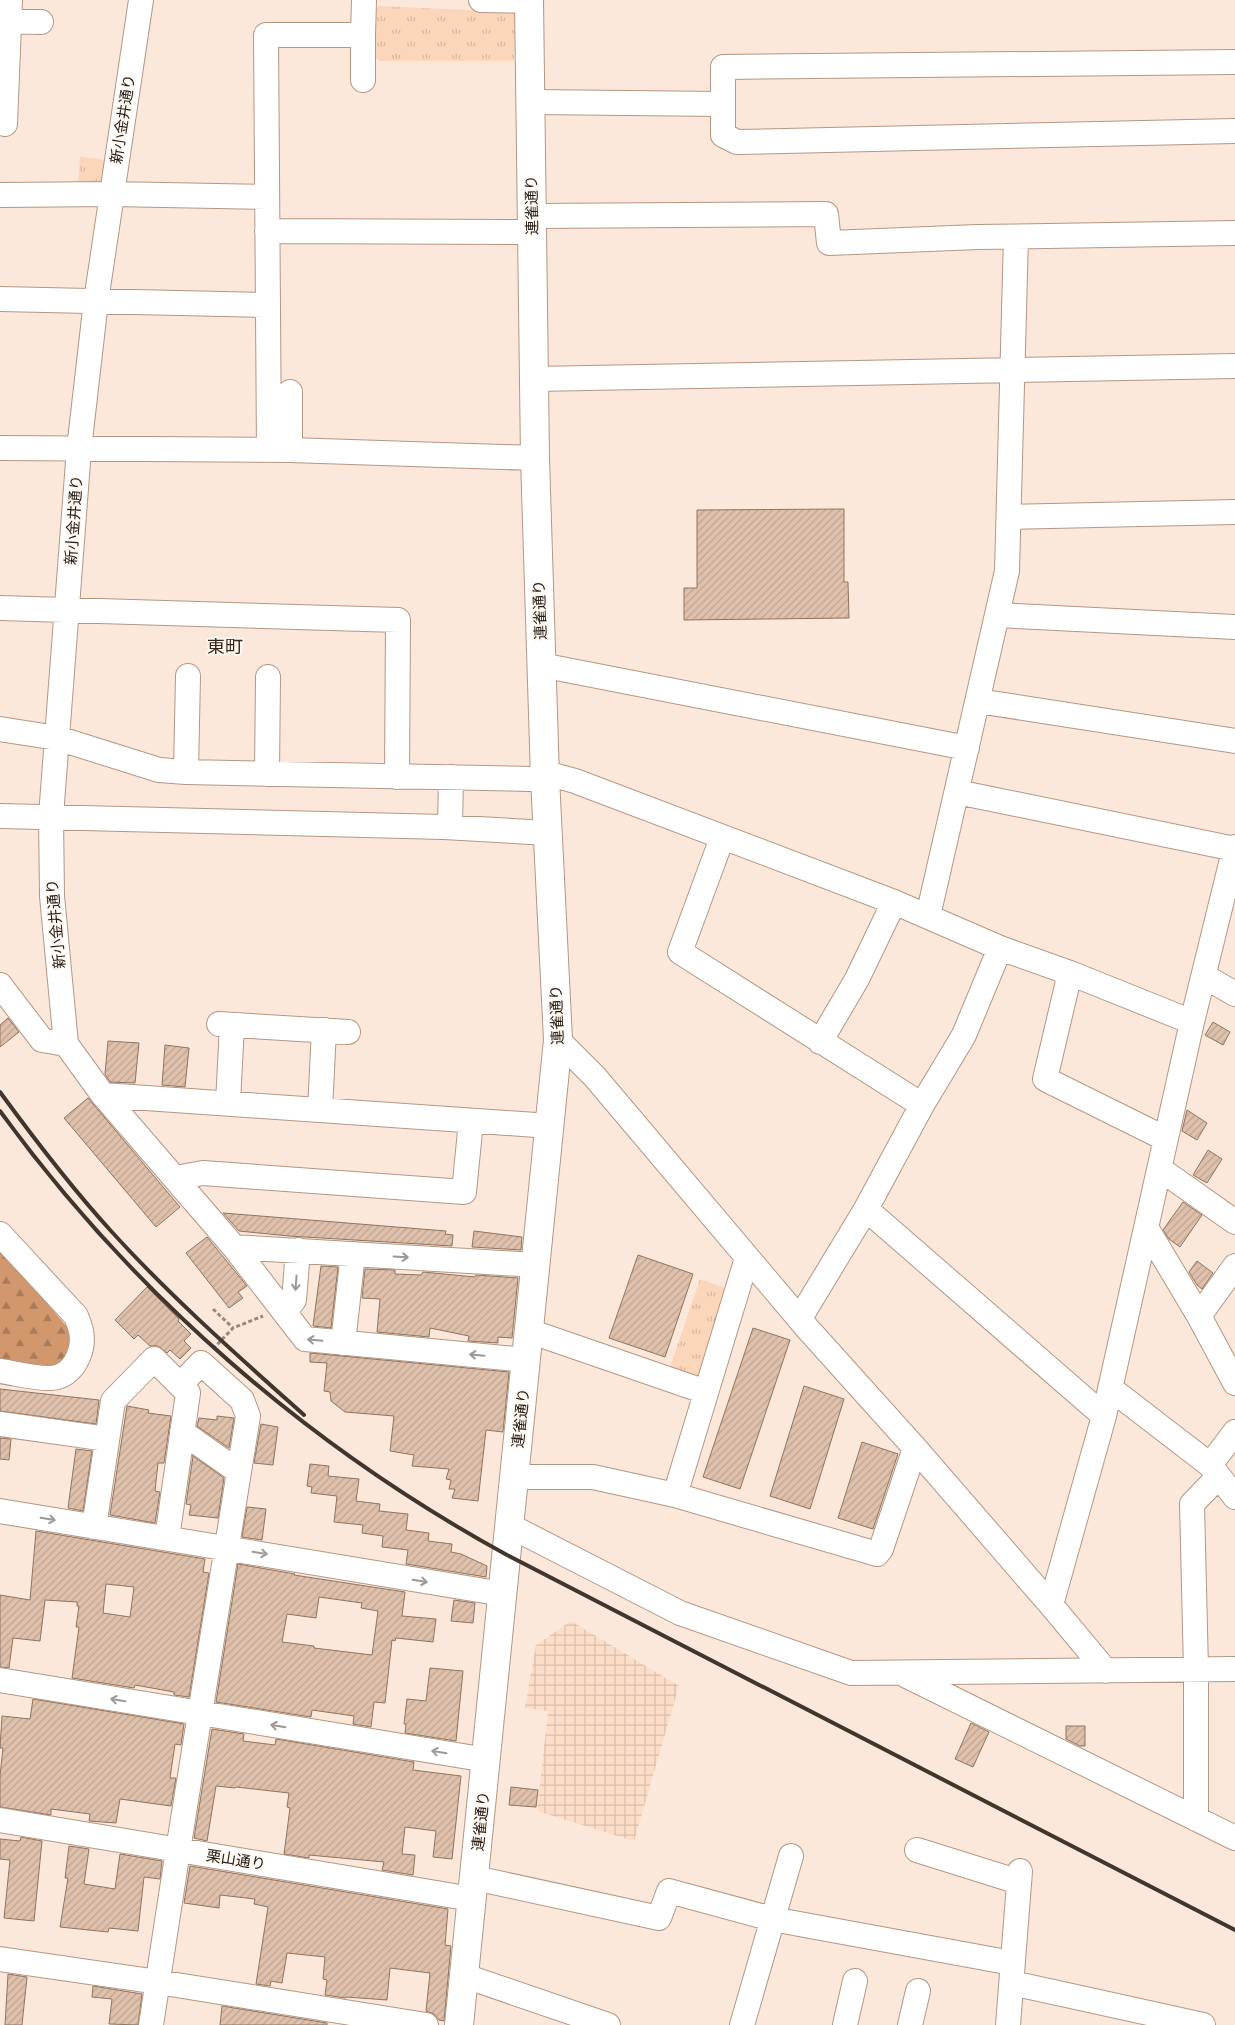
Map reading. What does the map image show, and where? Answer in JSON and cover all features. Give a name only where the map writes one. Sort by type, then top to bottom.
[{"type":"main road","name":"連雀通り","points":[[459,2025],[558,1040],[545,778],[535,458],[529,1]]},
{"type":"street","name":"新小金井通り","points":[[66,1044],[52,896],[50,816],[79,449],[96,301],[140,0]]},
{"type":"street","points":[[363,80],[364,0]]},
{"type":"street","points":[[481,0],[529,1]]},
{"type":"street","points":[[5,124],[3,89],[6,14],[41,22]]},
{"type":"street","points":[[279,449],[268,305],[266,35],[363,35]]},
{"type":"street","points":[[1235,62],[723,67],[723,135],[737,142],[1235,131]]},
{"type":"street","points":[[530,102],[723,104]]},
{"type":"street","points":[[0,195],[111,194],[267,197]]},
{"type":"street","points":[[267,231],[826,214],[829,243],[1235,233]]},
{"type":"street","points":[[928,916],[1007,571],[1014,370],[1016,237]]},
{"type":"street","points":[[0,299],[268,305]]},
{"type":"street","points":[[534,379],[1235,366]]},
{"type":"street","points":[[279,449],[290,392]]},
{"type":"street","points":[[0,448],[279,449],[535,458]]},
{"type":"street","points":[[1010,517],[1235,512]]},
{"type":"street","points":[[0,608],[398,620],[397,776]]},
{"type":"street","points":[[998,615],[1235,627]]},
{"type":"street","points":[[541,665],[967,748]]},
{"type":"street","points":[[186,772],[188,676]]},
{"type":"street","points":[[267,774],[268,677]]},
{"type":"street","points":[[978,701],[1235,741]]},
{"type":"street","points":[[0,729],[57,738],[159,770],[451,778],[545,778],[556,776],[575,781],[894,902],[1000,948],[1070,973],[1192,1022]]},
{"type":"street","points":[[450,827],[451,778]]},
{"type":"street","points":[[957,792],[1235,848],[1228,908],[1204,976],[1192,1022],[1104,1416],[1051,1605]]},
{"type":"street","points":[[0,816],[450,827],[548,833]]},
{"type":"street","points":[[722,838],[680,952],[922,1105]]},
{"type":"street","points":[[820,1042],[857,979],[894,902]]},
{"type":"street","points":[[800,1318],[866,1209],[922,1105],[964,1035],[1000,948]]},
{"type":"street","points":[[1070,973],[1045,1079],[1166,1139]]},
{"type":"street","points":[[1204,976],[1235,994]]},
{"type":"street","points":[[0,985],[42,1040],[66,1044],[103,1095],[234,1246],[305,1339],[526,1360]]},
{"type":"street","points":[[228,1104],[226,1025],[348,1032]]},
{"type":"street","points":[[320,1110],[324,1030]]},
{"type":"street","points":[[558,1040],[595,1077],[747,1258],[915,1448],[1106,1671]]},
{"type":"street","points":[[103,1095],[550,1126]]},
{"type":"street","points":[[176,1178],[203,1173],[464,1192],[471,1121]]},
{"type":"street","points":[[1160,1170],[1235,1222]]},
{"type":"street","points":[[866,1209],[1104,1416]]},
{"type":"street","points":[[1146,1229],[1199,1316],[1235,1383]]},
{"type":"street","points":[[0,1234],[76,1316],[82,1332],[80,1351],[75,1363],[70,1371],[62,1376],[51,1378],[0,1371]]},
{"type":"street","points":[[234,1246],[536,1265]]},
{"type":"street","points":[[282,1309],[290,1305],[294,1300],[298,1250]]},
{"type":"street","points":[[343,1343],[352,1254]]},
{"type":"street","points":[[675,1495],[747,1258]]},
{"type":"street","points":[[1199,1316],[1235,1266]]},
{"type":"street","points":[[529,1331],[706,1392]]},
{"type":"street","points":[[94,1527],[113,1401],[154,1359],[188,1393],[167,1538]]},
{"type":"street","points":[[152,2025],[178,1850],[248,1416],[242,1400],[201,1362],[180,1385]]},
{"type":"street","points":[[1110,1388],[1214,1471],[1235,1497]]},
{"type":"street","points":[[0,1424],[107,1439]]},
{"type":"street","points":[[182,1432],[240,1472]]},
{"type":"street","points":[[1196,1819],[1196,1670],[1192,1504],[1214,1471],[1235,1432]]},
{"type":"street","points":[[514,1477],[593,1476],[675,1495],[877,1554],[881,1549],[915,1448]]},
{"type":"street","points":[[0,1511],[503,1594]]},
{"type":"street","points":[[510,1526],[680,1613],[851,1673],[1235,1669]]},
{"type":"street","points":[[901,1673],[1235,1838]]},
{"type":"street","points":[[0,1680],[487,1760]]},
{"type":"street","name":"栗山通り","points":[[0,1820],[178,1850],[473,1888],[659,1918],[669,1891],[772,1919]]},
{"type":"street","points":[[917,1850],[1020,1877],[1008,2025]]},
{"type":"street","points":[[742,2025],[791,1856]]},
{"type":"street","points":[[772,1919],[1012,1973],[1157,2020],[1203,2025]]},
{"type":"street","points":[[0,1959],[426,2025]]},
{"type":"street","points":[[465,1976],[608,2025]]},
{"type":"street","points":[[844,2025],[855,1981]]},
{"type":"street","points":[[910,2025],[918,1991]]},
{"type":"path","points":[[213,1309],[233,1328]]},
{"type":"path","points":[[201,1362],[233,1328],[282,1309]]},
{"type":"shaded area","points":[[571,1621],[679,1686],[634,1841],[537,1811],[548,1711],[525,1708],[536,1645]]},
{"type":"green space","points":[[378,6],[516,12],[514,61],[380,61],[373,56],[373,13]]},
{"type":"green space","points":[[80,157],[106,160],[104,187],[78,185]]},
{"type":"green space","points":[[0,1248],[68,1328],[69,1345],[67,1351],[56,1364],[38,1367],[0,1361]]},
{"type":"green space","points":[[700,1279],[728,1289],[698,1376],[670,1367]]},
{"type":"building","points":[[844,509],[844,582],[848,582],[849,618],[684,620],[684,588],[697,588],[697,510]]},
{"type":"building","points":[[8,1018],[19,1032],[0,1047],[0,1025]]},
{"type":"building","points":[[1213,1022],[1230,1032],[1223,1045],[1205,1035]]},
{"type":"building","points":[[108,1041],[139,1043],[135,1083],[110,1082],[105,1074]]},
{"type":"building","points":[[165,1045],[189,1048],[185,1087],[162,1085]]},
{"type":"building","points":[[88,1098],[180,1207],[156,1227],[64,1118]]},
{"type":"building","points":[[1187,1110],[1207,1123],[1197,1140],[1182,1131]]},
{"type":"building","points":[[1208,1150],[1222,1159],[1207,1183],[1193,1175]]},
{"type":"building","points":[[1183,1202],[1202,1215],[1180,1247],[1169,1239],[1163,1230]]},
{"type":"building","points":[[223,1213],[446,1231],[445,1234],[453,1235],[452,1246],[239,1231]]},
{"type":"building","points":[[474,1231],[522,1237],[521,1250],[472,1247]]},
{"type":"building","points":[[207,1237],[247,1286],[238,1292],[243,1298],[229,1308],[186,1253]]},
{"type":"building","points":[[638,1255],[693,1274],[665,1357],[609,1338]]},
{"type":"building","points":[[1197,1261],[1213,1273],[1202,1289],[1197,1285],[1189,1272]]},
{"type":"building","points":[[321,1266],[338,1267],[331,1328],[313,1326]]},
{"type":"building","points":[[365,1269],[395,1270],[395,1274],[421,1275],[423,1272],[475,1277],[476,1275],[518,1278],[512,1338],[498,1337],[498,1343],[468,1341],[469,1336],[430,1328],[429,1337],[377,1332],[380,1299],[362,1298]]},
{"type":"building","points":[[147,1287],[191,1334],[184,1341],[191,1348],[180,1359],[170,1350],[167,1353],[158,1346],[150,1346],[138,1335],[134,1339],[115,1320]]},
{"type":"building","points":[[753,1328],[790,1340],[740,1489],[703,1477]]},
{"type":"building","points":[[310,1353],[509,1372],[503,1432],[486,1430],[478,1501],[452,1498],[455,1489],[449,1489],[451,1480],[446,1479],[449,1469],[412,1466],[414,1455],[390,1451],[394,1416],[345,1412],[331,1401],[330,1392],[324,1391],[327,1363],[310,1362]]},
{"type":"building","points":[[804,1386],[844,1399],[810,1509],[770,1496]]},
{"type":"building","points":[[0,1389],[99,1400],[96,1424],[0,1411]]},
{"type":"building","points":[[127,1406],[149,1410],[148,1413],[171,1416],[164,1463],[158,1463],[155,1491],[160,1492],[155,1523],[110,1515]]},
{"type":"building","points":[[217,1416],[234,1418],[229,1448],[197,1426],[199,1418],[217,1420]]},
{"type":"building","points":[[261,1424],[278,1427],[273,1465],[254,1463]]},
{"type":"building","points":[[0,1438],[11,1439],[9,1460],[0,1459]]},
{"type":"building","points":[[862,1442],[898,1454],[873,1529],[838,1518]]},
{"type":"building","points":[[76,1449],[92,1451],[83,1511],[68,1508]]},
{"type":"building","points":[[193,1456],[224,1478],[218,1518],[189,1515],[191,1505],[186,1504]]},
{"type":"building","points":[[310,1464],[329,1466],[328,1476],[359,1479],[356,1501],[380,1504],[379,1511],[408,1514],[406,1530],[429,1533],[428,1541],[452,1544],[451,1552],[461,1554],[487,1566],[486,1577],[406,1564],[408,1550],[382,1547],[383,1536],[362,1533],[363,1525],[334,1522],[337,1496],[311,1493],[312,1487],[307,1486]]},
{"type":"building","points":[[247,1507],[266,1509],[262,1540],[242,1537]]},
{"type":"building","points":[[36,1531],[205,1559],[203,1572],[209,1573],[189,1697],[174,1695],[174,1692],[135,1685],[134,1688],[72,1678],[79,1627],[76,1627],[79,1606],[77,1606],[77,1602],[45,1600],[40,1641],[13,1638],[9,1668],[0,1667],[0,1595],[30,1600]],"holes":[[[106,1584],[134,1587],[130,1617],[103,1613]]]},
{"type":"building","points":[[238,1564],[294,1575],[405,1592],[402,1616],[436,1619],[433,1642],[396,1638],[395,1641],[392,1640],[385,1703],[374,1702],[371,1727],[353,1724],[354,1716],[312,1710],[311,1717],[216,1702]],"holes":[[[319,1597],[362,1603],[361,1608],[378,1611],[372,1655],[282,1642],[287,1614],[316,1618]]]},
{"type":"building","points":[[454,1600],[475,1603],[473,1623],[451,1621]]},
{"type":"building","points":[[430,1668],[463,1671],[456,1741],[405,1733],[406,1724],[404,1724],[407,1699],[426,1701]]},
{"type":"building","points":[[33,1699],[184,1724],[181,1745],[175,1744],[170,1778],[176,1778],[171,1806],[120,1799],[116,1823],[89,1821],[90,1814],[51,1809],[51,1815],[0,1807],[0,1776],[3,1748],[0,1748],[2,1716],[30,1719]]},
{"type":"building","points":[[971,1723],[989,1732],[973,1767],[955,1759]]},
{"type":"building","points":[[1066,1726],[1085,1726],[1085,1746],[1080,1746],[1066,1739]]},
{"type":"building","points":[[212,1729],[244,1734],[243,1741],[275,1745],[276,1739],[414,1762],[413,1770],[461,1776],[452,1859],[433,1857],[436,1831],[405,1827],[402,1854],[415,1855],[413,1875],[382,1870],[384,1862],[309,1855],[309,1858],[284,1854],[290,1808],[287,1807],[289,1793],[236,1787],[216,1786],[207,1841],[194,1838]]},
{"type":"building","points":[[511,1787],[538,1790],[536,1807],[509,1805]]},
{"type":"building","points":[[21,1837],[42,1841],[34,1921],[4,1918],[10,1860],[0,1859],[0,1839],[20,1841]]},
{"type":"building","points":[[69,1846],[89,1849],[84,1884],[115,1889],[120,1854],[162,1861],[160,1879],[144,1877],[138,1931],[109,1928],[108,1932],[60,1927],[68,1878],[65,1878]]},
{"type":"building","points":[[190,1866],[448,1909],[445,1945],[451,1946],[444,2021],[439,2020],[434,2014],[426,2011],[430,1973],[390,1968],[387,2000],[346,1998],[325,1995],[327,1980],[323,1979],[325,1957],[287,1953],[282,1983],[271,1981],[270,1986],[256,1984],[268,1907],[254,1904],[255,1899],[220,1895],[219,1908],[184,1903]]},
{"type":"building","points":[[8,1974],[27,1977],[22,2025],[5,2025]]},
{"type":"building","points":[[93,1986],[142,1994],[138,2025],[109,2024],[112,1999],[92,1997]]},
{"type":"building","points":[[222,2006],[327,2023],[327,2025],[220,2025]]},
{"type":"railway","points":[[0,1092],[68,1180],[134,1255],[205,1326],[304,1415]]},
{"type":"railway","points":[[0,1111],[52,1178],[107,1242],[167,1303],[229,1361],[295,1415],[363,1466],[434,1512],[507,1555],[1235,1930]]},
{"type":"district","name":"東町","points":[[225,646]]}]
